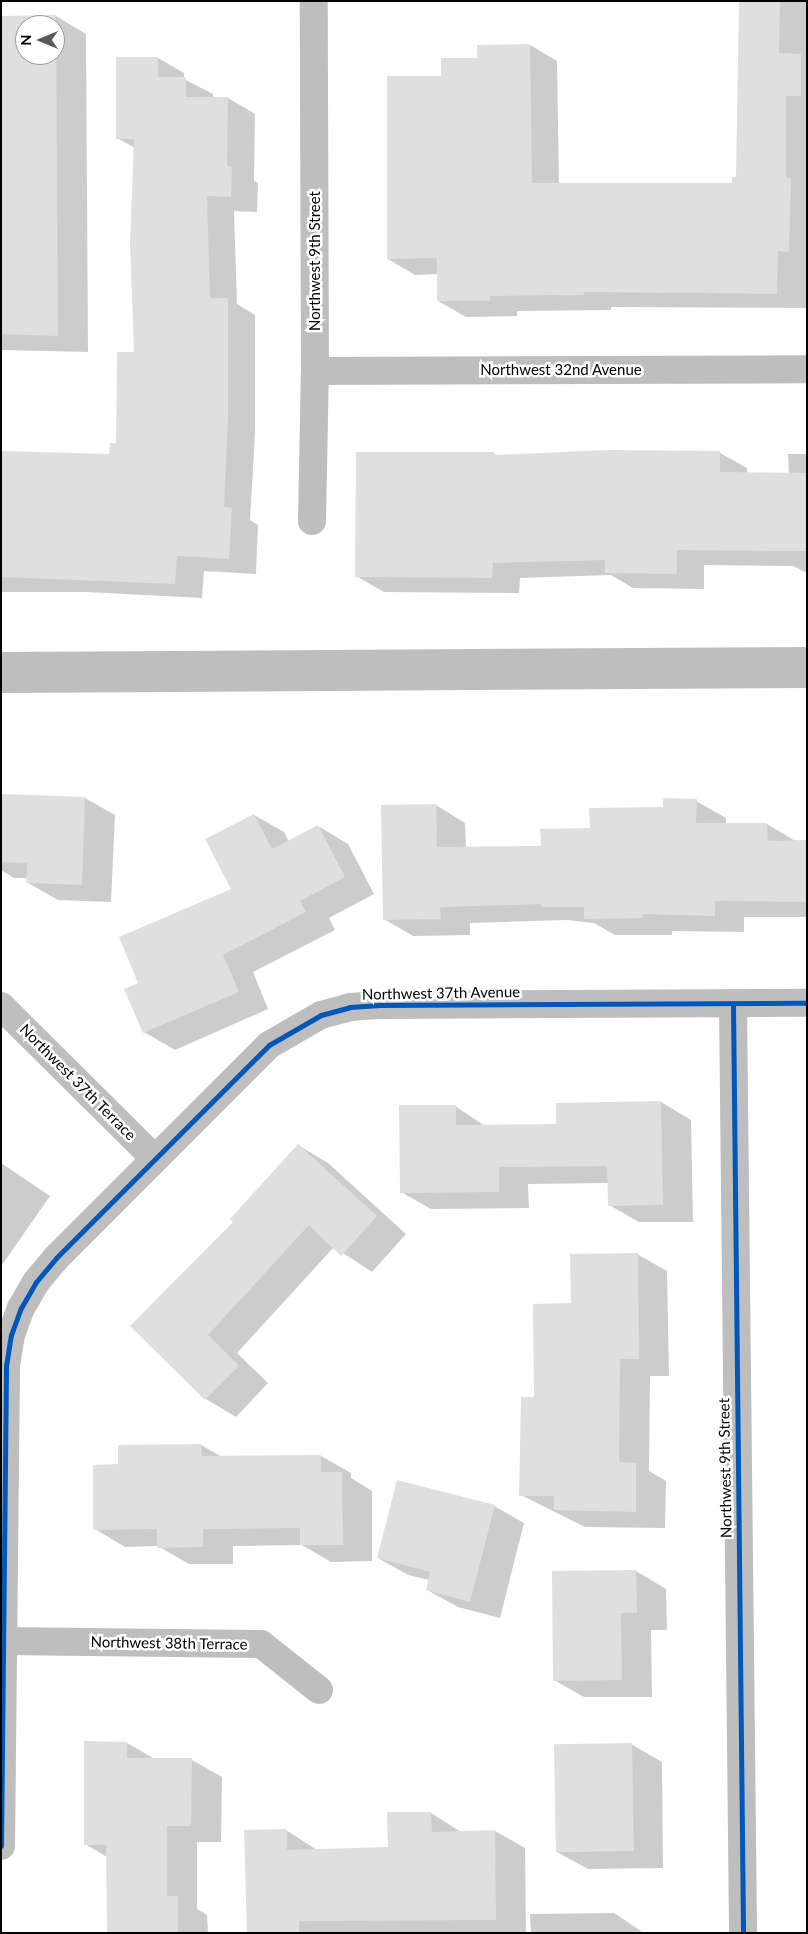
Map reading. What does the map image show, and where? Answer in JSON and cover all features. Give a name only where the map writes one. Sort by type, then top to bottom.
[{"type":"street","name":"Northwest 9th Street","points":[[312,522],[315,371],[314,1]]},
{"type":"street","name":"Northwest 32nd Avenue","points":[[315,371],[807,369]]},
{"type":"street","name":"Northwest 37th Avenue","points":[[1,1846],[6,1366],[11,1335],[21,1308],[36,1282],[96,1218],[269,1045],[321,1015],[350,1007],[380,1005],[807,1003]]},
{"type":"street","name":"Northwest 9th Street","points":[[733,1004],[743,1933]]},
{"type":"street","name":"Northwest 37th Terrace","points":[[1,1006],[155,1158]]},
{"type":"street","name":"Northwest 38th Terrace","points":[[3,1641],[261,1644],[319,1690]]},
{"type":"building","points":[[739,1],[780,1],[779,53],[801,54],[801,96],[786,96],[786,178],[791,178],[789,252],[778,251],[777,294],[584,292],[584,295],[490,296],[490,301],[437,301],[437,258],[387,259],[387,76],[441,76],[441,58],[477,58],[477,45],[530,44],[532,183],[732,183],[732,177],[736,177]]},
{"type":"building","points":[[1,16],[15,16],[15,65],[56,65],[58,336],[1,334]]},
{"type":"building","points":[[116,57],[158,57],[158,77],[186,77],[186,97],[228,97],[227,166],[232,167],[231,197],[207,196],[210,298],[228,298],[228,418],[224,507],[232,508],[229,559],[177,556],[175,584],[1,577],[1,451],[109,454],[110,443],[116,443],[117,352],[134,352],[130,243],[134,139],[116,139]]},
{"type":"building","points":[[607,450],[720,451],[720,472],[807,473],[807,551],[677,550],[677,574],[605,573],[605,560],[493,563],[492,578],[355,577],[356,452],[494,452],[494,455]]},
{"type":"building","points":[[1,794],[85,797],[82,885],[26,883],[27,863],[1,862]]},
{"type":"building","points":[[663,798],[697,799],[696,823],[767,823],[768,841],[807,840],[807,902],[715,901],[715,916],[643,914],[643,918],[584,919],[584,907],[542,907],[542,904],[440,907],[441,919],[383,920],[381,805],[436,804],[437,847],[541,846],[540,829],[590,828],[589,808],[663,807]]},
{"type":"building","points":[[254,814],[272,849],[318,825],[345,877],[300,901],[306,912],[223,955],[239,992],[143,1033],[124,989],[138,983],[119,937],[231,889],[205,839]]},
{"type":"building","points":[[661,1101],[663,1205],[608,1206],[607,1166],[499,1167],[499,1192],[400,1193],[399,1105],[456,1105],[456,1125],[556,1124],[556,1103]]},
{"type":"building","points":[[298,1144],[377,1216],[341,1256],[309,1225],[208,1335],[239,1366],[205,1400],[130,1326],[233,1222],[230,1219]]},
{"type":"building","points":[[638,1253],[639,1359],[620,1359],[619,1462],[636,1463],[636,1512],[554,1510],[554,1496],[519,1496],[521,1397],[534,1397],[533,1304],[571,1303],[570,1254]]},
{"type":"building","points":[[201,1444],[202,1456],[321,1455],[321,1472],[342,1472],[343,1545],[300,1545],[300,1528],[203,1529],[203,1547],[157,1548],[157,1529],[93,1530],[93,1465],[118,1464],[118,1445]]},
{"type":"building","points":[[397,1480],[495,1505],[470,1602],[426,1590],[430,1572],[377,1558]]},
{"type":"building","points":[[636,1570],[637,1613],[621,1613],[622,1680],[553,1681],[552,1571]]},
{"type":"building","points":[[84,1741],[127,1742],[127,1758],[192,1758],[191,1826],[167,1826],[167,1896],[178,1896],[178,1933],[107,1933],[106,1845],[84,1845]]},
{"type":"building","points":[[632,1743],[634,1851],[556,1852],[554,1744]]},
{"type":"building","points":[[387,1812],[431,1812],[432,1832],[495,1830],[496,1920],[299,1921],[299,1933],[247,1933],[244,1830],[287,1829],[287,1850],[388,1847]]},
{"type":"waterway","points":[[1,672],[807,667]]},
{"type":"cycle path","points":[[1,1846],[6,1366],[11,1335],[21,1308],[36,1282],[56,1258],[269,1045],[321,1015],[350,1007],[380,1005],[807,1003]]},
{"type":"cycle path","points":[[733,1004],[743,1933]]}]
